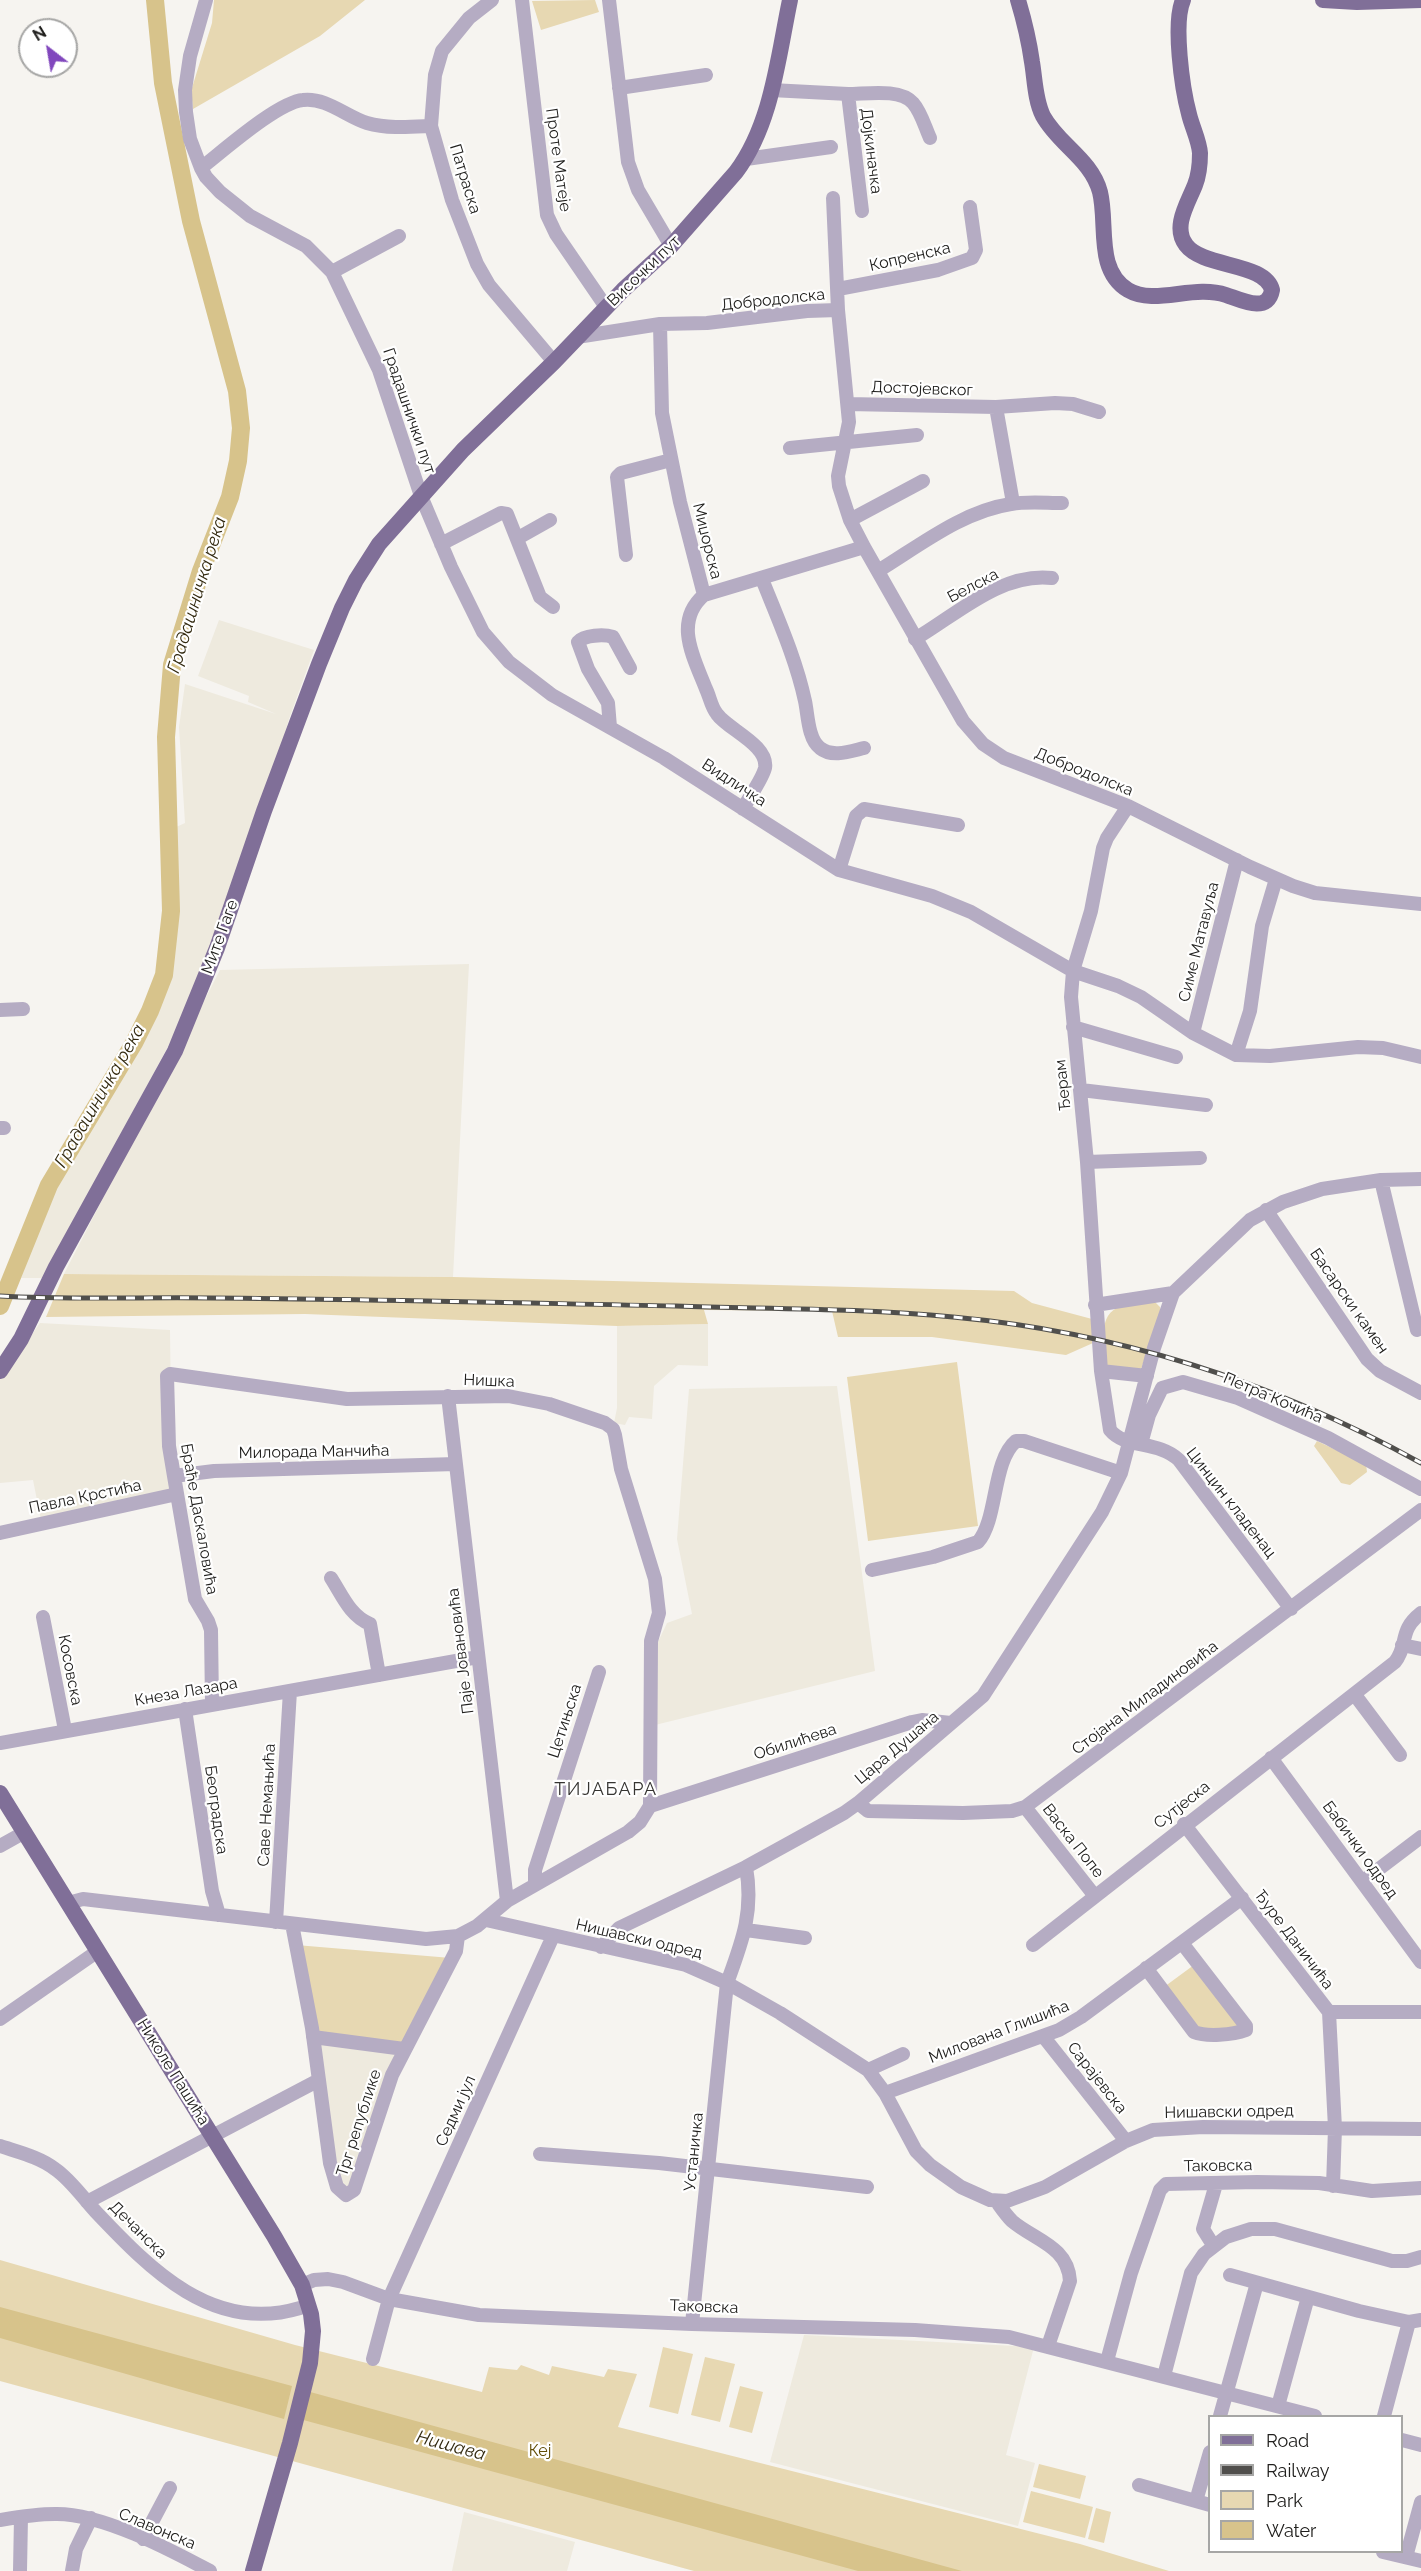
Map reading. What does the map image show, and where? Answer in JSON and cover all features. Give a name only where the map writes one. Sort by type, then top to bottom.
[{"type":"main road","name":"Височки пут","points":[[421,496],[463,450],[554,362],[606,307],[671,246],[746,159],[771,90],[790,0]]},
{"type":"main road","points":[[1018,0],[1039,105],[1050,126],[1083,160],[1096,180],[1100,194],[1106,255],[1117,280],[1131,292],[1141,295],[1204,290],[1224,294],[1251,304],[1265,303],[1272,290],[1264,278],[1198,255],[1186,246],[1181,235],[1181,223],[1200,169],[1200,151],[1184,90],[1178,16],[1183,0]]},
{"type":"main road","points":[[1323,0],[1357,2],[1421,0]]},
{"type":"main road","name":"Мите Гаге","points":[[0,1371],[21,1339],[56,1267],[175,1051],[217,948],[264,810],[342,608],[379,544],[421,496]]},
{"type":"main road","name":"Николе Пашића","points":[[0,1793],[302,2285],[313,2321],[310,2363],[290,2443],[253,2571]]},
{"type":"street","name":"Градашнички пут","points":[[206,0],[190,56],[185,90],[190,139],[201,168],[206,177],[250,216],[306,246],[332,272],[379,370],[421,496]]},
{"type":"street","name":"Патраска","points":[[492,0],[469,18],[442,51],[435,75],[431,126],[452,200],[477,264],[489,285],[554,362]]},
{"type":"street","name":"Проте Матеје","points":[[522,0],[548,215],[556,234],[606,307]]},
{"type":"street","points":[[609,0],[630,169],[638,190],[671,246]]},
{"type":"street","points":[[619,88],[706,75]]},
{"type":"street","name":"Дојкиначка","points":[[771,90],[898,95],[906,98],[916,108],[930,138]]},
{"type":"street","name":"Дојкиначка","points":[[848,94],[862,212]]},
{"type":"street","points":[[201,168],[280,108],[303,99],[318,102],[378,126],[431,126]]},
{"type":"street","points":[[746,159],[831,147]]},
{"type":"street","points":[[833,198],[838,310]]},
{"type":"street","name":"Копренска","points":[[837,289],[938,270],[972,258],[976,250],[970,207]]},
{"type":"street","points":[[332,272],[399,236]]},
{"type":"street","name":"Добродолска","points":[[578,337],[660,324],[707,323],[786,313],[838,310],[849,422],[838,476],[850,520],[915,639],[963,720],[983,744],[1004,758],[1128,806],[1276,879],[1315,893],[1421,904]]},
{"type":"street","name":"Миџорска","points":[[660,324],[662,413],[704,596],[696,603],[688,620],[690,648],[715,713],[754,745],[764,759],[765,768],[743,809]]},
{"type":"street","name":"Достојевског","points":[[848,404],[996,407],[1055,403],[1073,404],[1099,412]]},
{"type":"street","name":"Достојевског","points":[[996,407],[1013,503]]},
{"type":"street","points":[[790,448],[917,435]]},
{"type":"street","points":[[626,555],[618,477],[620,474],[671,460]]},
{"type":"street","points":[[850,520],[923,481]]},
{"type":"street","name":"Видличка","points":[[421,496],[475,617],[498,651],[525,676],[552,695],[664,758],[838,870],[932,896],[971,912],[1073,971],[1134,993],[1192,1033],[1236,1055]]},
{"type":"street","points":[[878,571],[970,517],[1013,503],[1062,504]]},
{"type":"street","points":[[441,544],[503,513],[508,516],[518,538],[540,597],[554,607]]},
{"type":"street","points":[[518,538],[550,520]]},
{"type":"street","points":[[704,596],[864,547]]},
{"type":"street","name":"Белска","points":[[915,639],[994,591],[1032,578],[1052,578]]},
{"type":"street","points":[[762,579],[789,645],[804,696],[813,739],[821,749],[828,753],[849,752],[864,748]]},
{"type":"street","points":[[610,727],[608,703],[588,669],[578,642],[582,638],[608,635],[613,637],[630,668]]},
{"type":"street","name":"Ђерам","points":[[1101,1371],[1087,1162],[1071,997],[1073,971],[1092,911],[1103,848],[1128,806]]},
{"type":"street","points":[[838,870],[856,816],[864,809],[958,825]]},
{"type":"street","name":"Симе Матавуља","points":[[1192,1033],[1237,860]]},
{"type":"street","points":[[1276,879],[1262,926],[1250,1011],[1236,1055],[1270,1056],[1358,1047],[1383,1048],[1421,1057]]},
{"type":"street","points":[[0,1010],[23,1009]]},
{"type":"street","points":[[1073,1027],[1176,1056]]},
{"type":"street","points":[[1081,1090],[1206,1105]]},
{"type":"street","points":[[1087,1162],[1200,1158]]},
{"type":"street","points":[[1095,1305],[1173,1293],[1191,1278],[1228,1238],[1266,1210],[1322,1189],[1382,1180],[1421,1179]]},
{"type":"street","points":[[1382,1180],[1417,1330]]},
{"type":"street","name":"Басарски камен","points":[[1266,1210],[1367,1359],[1380,1371],[1421,1393]]},
{"type":"street","points":[[1147,1376],[1101,1371],[1110,1430],[1115,1436],[1135,1443],[1147,1376],[1173,1293]]},
{"type":"street","name":"Нишка","points":[[170,1374],[347,1399],[497,1396],[540,1401],[579,1413],[613,1429],[621,1469],[655,1580],[659,1613],[651,1641],[650,1806]]},
{"type":"street","name":"Браће Даскаловића","points":[[170,1374],[165,1381],[169,1446],[195,1599],[208,1621],[210,1630],[212,1704]]},
{"type":"street","name":"Петра Кочића","points":[[1135,1443],[1162,1388],[1183,1382],[1238,1398],[1319,1435],[1421,1489]]},
{"type":"street","name":"Паје Јовановића","points":[[448,1396],[507,1901]]},
{"type":"street","points":[[872,1569],[933,1557],[978,1542],[983,1533],[1007,1451],[1016,1441],[1120,1473]]},
{"type":"street","name":"Цара Душана","points":[[601,1947],[619,1928],[746,1867],[814,1831],[858,1803],[983,1696],[1102,1512],[1135,1443]]},
{"type":"street","name":"Цинцин кладенац","points":[[1135,1443],[1161,1448],[1179,1460],[1292,1609]]},
{"type":"street","name":"Милорада Манчића","points":[[174,1476],[214,1471],[456,1464]]},
{"type":"street","name":"Павла Крстића","points":[[0,1533],[177,1494]]},
{"type":"street","name":"Стојана Миладиновића","points":[[858,1803],[868,1811],[927,1813],[1012,1811],[1025,1807],[1292,1609],[1421,1510]]},
{"type":"street","points":[[332,1578],[358,1620],[370,1624],[379,1675]]},
{"type":"street","name":"Сутјеска","points":[[1033,1945],[1184,1824],[1355,1695],[1395,1662],[1408,1624],[1421,1613]]},
{"type":"street","name":"Косовска","points":[[43,1617],[65,1731]]},
{"type":"street","points":[[1402,1645],[1421,1649]]},
{"type":"street","name":"Кнеза Лазара","points":[[0,1743],[478,1657]]},
{"type":"street","name":"Цетињска","points":[[535,1884],[536,1870],[599,1672]]},
{"type":"street","name":"Саве Немањића","points":[[276,1922],[290,1690]]},
{"type":"street","points":[[1355,1695],[1400,1755]]},
{"type":"street","name":"Београдска","points":[[185,1709],[212,1891],[219,1915]]},
{"type":"street","name":"Обилићева","points":[[650,1806],[912,1722],[922,1720],[951,1723]]},
{"type":"street","name":"Бабички одред","points":[[1271,1758],[1421,1962]]},
{"type":"street","points":[[68,1903],[83,1899],[426,1939],[458,1936],[486,1920],[507,1901],[628,1832],[640,1822],[650,1806]]},
{"type":"street","name":"Васка Попе","points":[[1025,1807],[1094,1895]]},
{"type":"street","name":"Ђуре Даничића","points":[[1184,1824],[1329,2012],[1335,2128]]},
{"type":"street","points":[[0,1846],[25,1832]]},
{"type":"street","points":[[1363,1881],[1421,1837]]},
{"type":"street","name":"Устаничка","points":[[692,2324],[727,1983],[746,1930],[749,1911],[746,1867]]},
{"type":"street","name":"Милована Глишића","points":[[885,2093],[1043,2036],[1082,2017],[1242,1898]]},
{"type":"street","name":"Нишавски одред","points":[[486,1920],[686,1965],[727,1983],[780,2013],[868,2070],[885,2093],[916,2151],[930,2165],[961,2187],[997,2202],[1013,2222],[1052,2247],[1065,2262],[1070,2281],[1048,2346]]},
{"type":"street","name":"Трг републике","points":[[292,1924],[313,2037],[334,2180],[340,2191],[346,2194],[354,2190],[386,2092],[404,2049],[456,1951],[458,1936]]},
{"type":"street","points":[[746,1930],[806,1938]]},
{"type":"street","name":"Седми јул","points":[[373,2359],[389,2299],[553,1936]]},
{"type":"street","points":[[1146,1968],[1194,2032],[1200,2034],[1246,2030],[1246,2026],[1182,1943]]},
{"type":"street","points":[[0,2019],[98,1951]]},
{"type":"street","points":[[1329,2012],[1421,2012]]},
{"type":"street","name":"Сарајевска","points":[[1043,2036],[1126,2141]]},
{"type":"street","points":[[313,2037],[404,2049]]},
{"type":"street","points":[[868,2070],[903,2055]]},
{"type":"street","points":[[87,2202],[319,2080]]},
{"type":"street","name":"Нишавски одред","points":[[997,2202],[1018,2199],[1045,2187],[1126,2141],[1153,2130],[1181,2127],[1421,2129]]},
{"type":"street","points":[[1333,2186],[1335,2128]]},
{"type":"street","name":"Дечанска","points":[[0,2146],[54,2168],[147,2265],[192,2295],[205,2302],[247,2313],[286,2312],[300,2308]]},
{"type":"street","points":[[540,2154],[709,2169],[867,2187]]},
{"type":"street","name":"Таковска","points":[[1107,2361],[1131,2273],[1160,2190],[1166,2184],[1306,2182],[1372,2191],[1421,2188]]},
{"type":"street","points":[[1213,2245],[1203,2229],[1216,2184]]},
{"type":"street","points":[[1164,2376],[1191,2273],[1200,2258],[1213,2245],[1233,2234],[1263,2228],[1275,2229],[1392,2260],[1407,2261],[1421,2257]]},
{"type":"street","points":[[1230,2275],[1308,2297],[1415,2321],[1384,2415]]},
{"type":"street","name":"Таковска","points":[[302,2285],[314,2280],[328,2279],[344,2282],[389,2299],[479,2315],[957,2332],[1009,2337],[1311,2415]]},
{"type":"street","points":[[1220,2415],[1257,2283]]},
{"type":"street","points":[[1278,2406],[1308,2297]]},
{"type":"street","points":[[1403,2440],[1421,2445]]},
{"type":"street","points":[[1196,2501],[1208,2456]]},
{"type":"street","points":[[1139,2486],[1208,2505]]},
{"type":"street","points":[[143,2538],[170,2488]]},
{"type":"street","points":[[1406,2557],[1421,2502]]},
{"type":"street","name":"Славонска","points":[[0,2520],[57,2513],[91,2518],[162,2546],[210,2571]]},
{"type":"street","points":[[20,2571],[21,2517]]},
{"type":"street","points":[[72,2571],[76,2549],[91,2518]]},
{"type":"street","points":[[1388,2553],[1421,2561]]},
{"type":"shaded area","points":[[219,620],[314,650],[289,719],[252,847],[203,981],[44,1278],[21,1278],[49,1200],[68,1163],[130,1067],[162,1003],[174,954],[177,886],[174,828],[185,823],[179,727],[185,684],[276,714],[248,702],[249,696],[198,676]]},
{"type":"shaded area","points":[[469,964],[453,1277],[64,1274],[220,970]]},
{"type":"shaded area","points":[[40,1323],[170,1330],[172,1491],[41,1520],[33,1480],[0,1483],[0,1379]]},
{"type":"shaded area","points":[[708,1324],[708,1366],[678,1365],[654,1386],[652,1419],[629,1417],[625,1425],[614,1423],[617,1408],[617,1326]]},
{"type":"shaded area","points":[[837,1386],[875,1671],[655,1725],[656,1646],[667,1623],[692,1614],[677,1539],[689,1389]]},
{"type":"shaded area","points":[[310,2032],[404,2046],[348,2192],[337,2183]]},
{"type":"shaded area","points":[[804,2335],[1034,2347],[1006,2455],[1035,2463],[1018,2526],[770,2462]]},
{"type":"shaded area","points":[[464,2512],[575,2542],[567,2571],[452,2571]]},
{"type":"green space","points":[[214,0],[365,0],[320,36],[193,109],[191,91],[212,23]]},
{"type":"green space","points":[[595,0],[599,12],[541,30],[532,1]]},
{"type":"green space","points":[[64,1274],[453,1277],[1014,1291],[1032,1303],[1092,1319],[1093,1343],[1066,1355],[932,1337],[838,1337],[832,1311],[704,1310],[708,1324],[617,1326],[305,1314],[46,1317]]},
{"type":"green space","points":[[1155,1302],[1160,1307],[1160,1316],[1140,1372],[1106,1369],[1104,1333],[1108,1316],[1122,1306]]},
{"type":"green space","points":[[957,1362],[978,1526],[868,1541],[847,1377]]},
{"type":"green space","points":[[1317,1441],[1366,1464],[1367,1472],[1350,1485],[1341,1483],[1314,1446]]},
{"type":"green space","points":[[296,1945],[451,1958],[404,2046],[310,2032]]},
{"type":"green space","points":[[1198,1962],[1250,2033],[1197,2031],[1164,1987]]},
{"type":"green space","name":"Кеј","points":[[0,2260],[295,2345],[482,2392],[489,2367],[517,2370],[521,2365],[549,2375],[552,2366],[604,2377],[608,2369],[637,2374],[618,2427],[1080,2544],[1169,2571],[694,2571],[0,2381]]},
{"type":"green space","points":[[663,2347],[693,2354],[678,2414],[649,2407]]},
{"type":"green space","points":[[705,2357],[735,2364],[720,2422],[691,2415]]},
{"type":"green space","points":[[740,2386],[763,2392],[752,2433],[729,2427]]},
{"type":"green space","points":[[1039,2464],[1086,2476],[1080,2499],[1033,2487]]},
{"type":"green space","points":[[1031,2491],[1093,2507],[1085,2538],[1023,2522]]},
{"type":"green space","points":[[1096,2508],[1111,2512],[1104,2543],[1088,2539]]},
{"type":"water","points":[[0,2307],[292,2386],[284,2419],[0,2338]]},
{"type":"water","name":"Нишава","points":[[303,2390],[962,2571],[858,2571],[296,2418]]},
{"type":"waterway","name":"Градашничка река","points":[[0,1306],[49,1185],[134,1043],[164,975],[171,911],[166,737],[172,665],[201,571],[230,497],[238,461],[241,428],[237,391],[191,221],[163,83],[155,0]]},
{"type":"railway","points":[[0,1296],[327,1299],[849,1310],[918,1314],[1015,1324],[1135,1349],[1253,1386],[1366,1434],[1421,1463]]},
{"type":"district","name":"ТИЈАБАРА","points":[[606,1790]]}]
